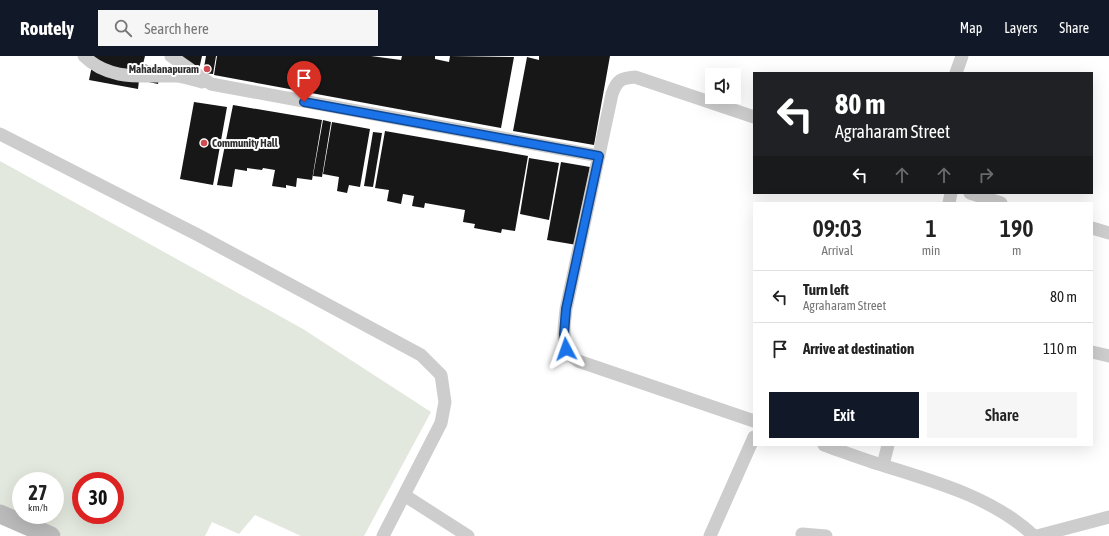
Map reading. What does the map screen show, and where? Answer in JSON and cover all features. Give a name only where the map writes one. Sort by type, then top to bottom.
[{"type":"street","points":[[84,56],[104,70],[122,75],[137,77],[180,76],[211,84],[599,156]]},
{"type":"street","points":[[171,56],[211,84]]},
{"type":"street","points":[[956,72],[962,56]]},
{"type":"street","points":[[753,117],[635,77],[624,77],[616,84],[612,94],[566,309],[564,334],[566,349],[570,355],[578,361],[753,421]]},
{"type":"street","points":[[0,134],[198,235],[421,355],[441,375],[445,402],[441,424],[383,536]]},
{"type":"street","points":[[973,194],[998,202]]},
{"type":"street","points":[[1093,228],[1109,233]]},
{"type":"street","points":[[1093,352],[1109,356]]},
{"type":"street","points":[[710,536],[753,439]]},
{"type":"street","points":[[827,446],[883,466],[934,481],[979,499],[1026,528],[1035,536],[1109,517]]},
{"type":"street","points":[[883,466],[888,446]]},
{"type":"street","points":[[404,496],[468,536]]},
{"type":"street","points":[[0,514],[51,536]]},
{"type":"street","points":[[802,534],[826,536]]},
{"type":"shaded area","points":[[0,161],[303,329],[431,412],[364,536],[301,536],[255,515],[239,534],[212,522],[205,536],[62,536],[35,524],[64,524],[64,472],[12,472],[12,513],[0,508]]},
{"type":"building","points":[[94,56],[145,56],[143,64],[161,68],[158,84],[139,80],[138,89],[89,80]]},
{"type":"building","points":[[178,56],[202,56],[198,74],[175,69]]},
{"type":"building","points":[[206,56],[216,56],[213,74],[203,73]]},
{"type":"building","points":[[217,56],[371,56],[401,60],[402,56],[435,56],[435,59],[449,62],[450,56],[514,57],[501,128],[214,75]]},
{"type":"building","points":[[539,56],[610,56],[594,145],[513,131],[527,57],[539,60]]},
{"type":"building","points":[[194,102],[227,107],[213,185],[180,179]]},
{"type":"building","points":[[233,105],[322,120],[312,180],[297,178],[296,187],[286,185],[286,188],[272,186],[275,170],[247,168],[247,171],[235,169],[232,187],[217,185]]},
{"type":"building","points":[[323,120],[331,122],[322,177],[313,176]]},
{"type":"building","points":[[332,122],[370,129],[360,187],[349,185],[347,193],[337,191],[339,177],[323,174]]},
{"type":"building","points":[[385,131],[528,156],[515,231],[502,229],[501,233],[474,228],[475,224],[463,222],[465,210],[425,203],[424,208],[412,206],[414,196],[403,194],[401,204],[387,201],[389,190],[375,188]]},
{"type":"building","points":[[373,132],[382,133],[373,187],[364,186]]},
{"type":"building","points":[[529,158],[559,163],[549,220],[520,214]]},
{"type":"building","points":[[561,162],[590,167],[577,245],[547,240]]},
{"type":"place","name":"Mahadanapuram","points":[[207,69]]},
{"type":"place","name":"Community Hall","points":[[204,143]]},
{"type":"route","points":[[304,102],[599,156],[566,309],[564,334],[566,349]]}]
